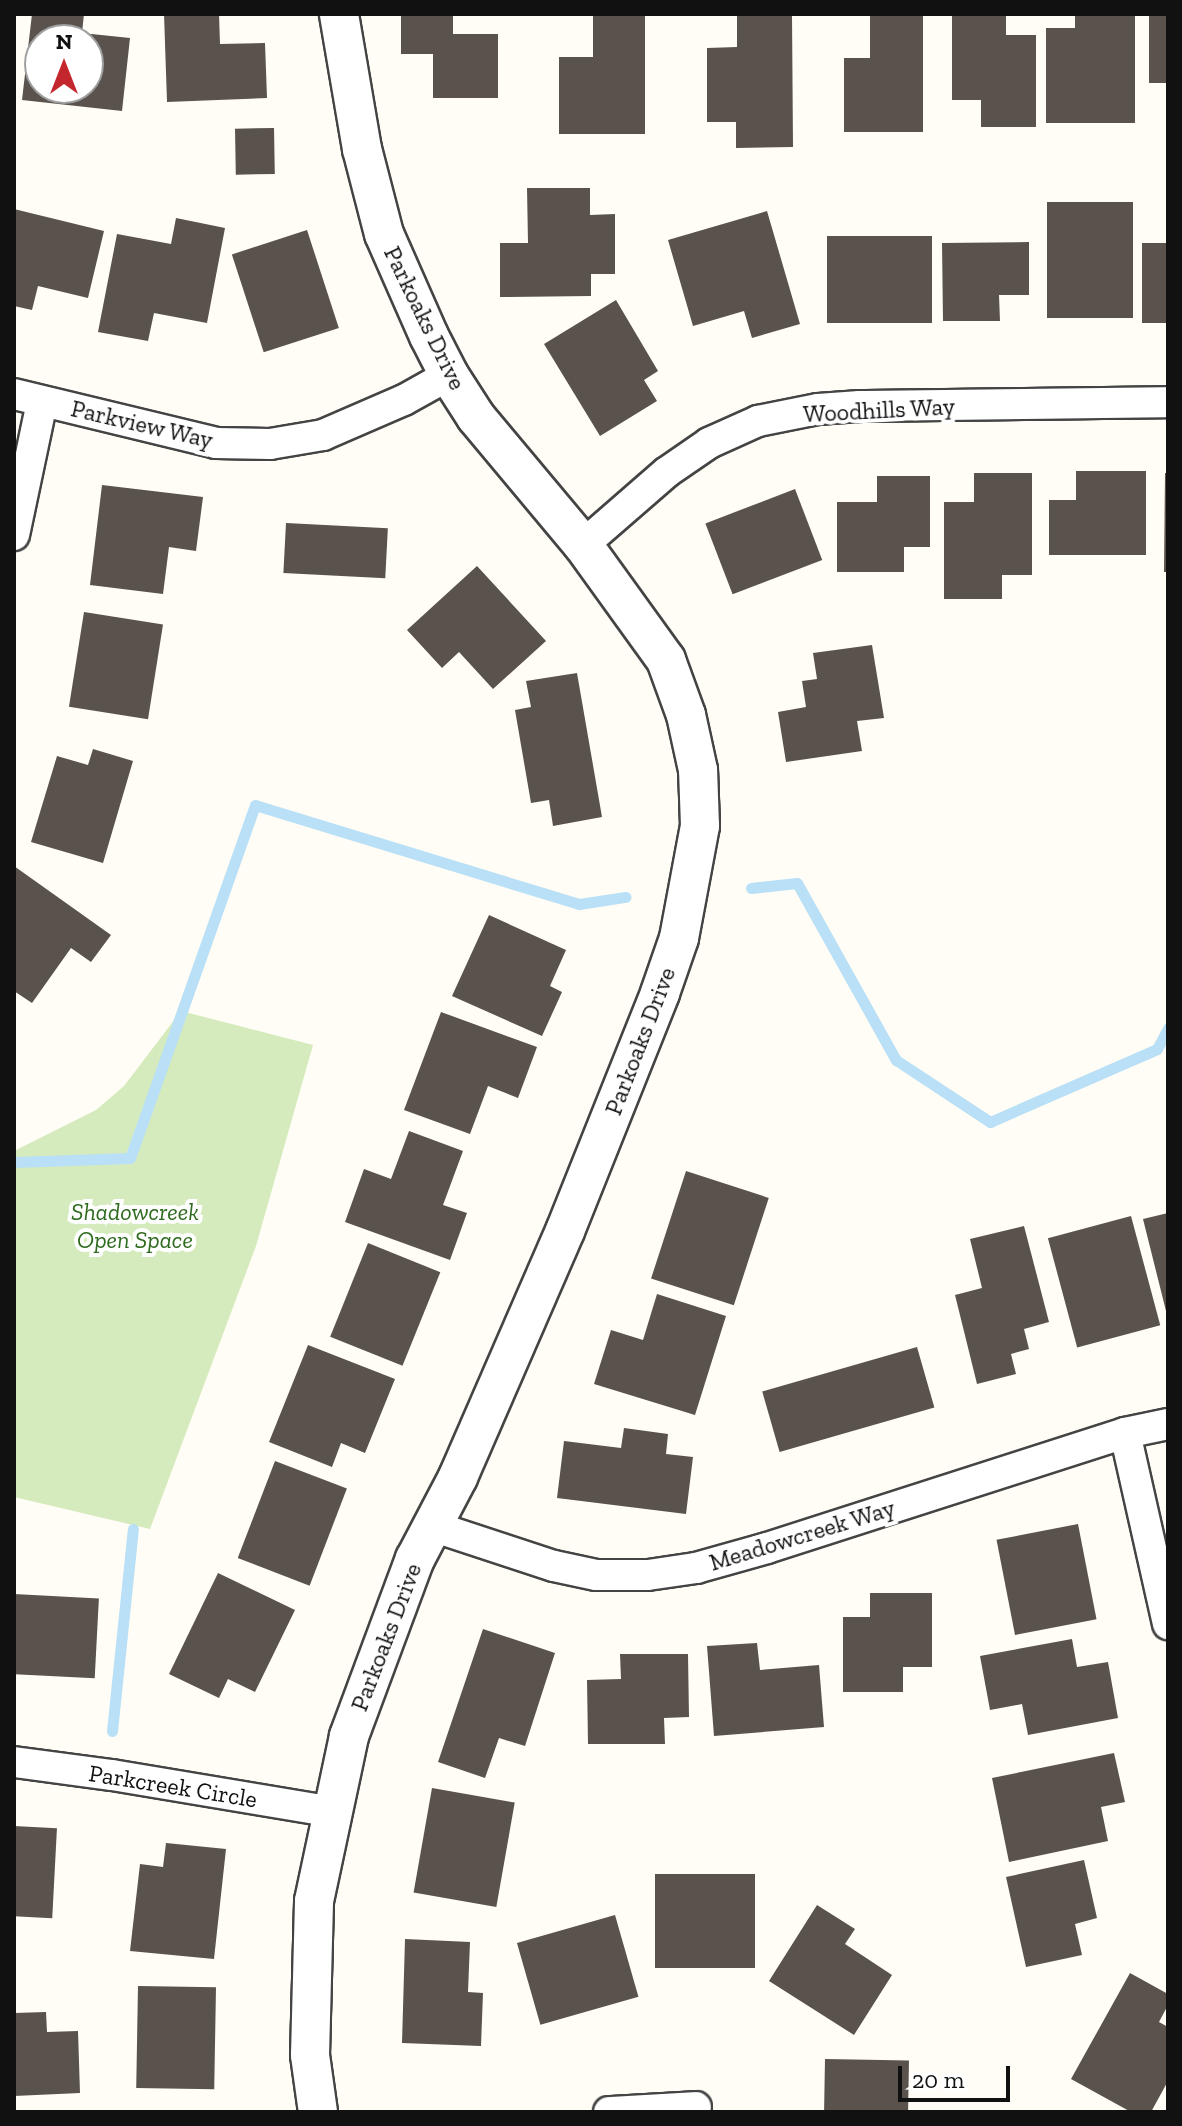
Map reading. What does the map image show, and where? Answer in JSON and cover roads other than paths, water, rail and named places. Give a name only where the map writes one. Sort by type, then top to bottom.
[{"type":"street","name":"Parkoaks Drive","points":[[318,2112],[310,2055],[314,1901],[349,1736],[415,1559],[458,1477],[565,1231],[660,993],[679,938],[700,826],[698,770],[686,715],[666,660],[583,545],[514,466],[449,375],[384,234],[362,149],[339,14]]},
{"type":"street","name":"Parkview Way","points":[[28,398],[216,443],[270,444],[323,435],[404,400],[449,375]]},
{"type":"street","points":[[14,535],[28,398]]},
{"type":"street","name":"Woodhills Way","points":[[583,545],[667,472],[709,443],[758,421],[818,409],[860,406],[1168,402]]},
{"type":"street","name":"Meadowcreek Way","points":[[432,1526],[554,1566],[596,1575],[648,1575],[696,1568],[767,1548],[1125,1433],[1168,1424]]},
{"type":"street","points":[[1125,1433],[1168,1624]]},
{"type":"street","name":"Parkcreek Circle","points":[[14,1762],[332,1812]]},
{"type":"street","points":[[609,2112],[696,2107]]},
{"type":"waterway","points":[[14,1162],[130,1158],[255,805],[579,904],[625,897]]},
{"type":"waterway","points":[[751,888],[797,883],[896,1060],[990,1122],[1157,1049],[1168,1028]]},
{"type":"waterway","points":[[112,1731],[133,1529]]},
{"type":"park label","name":"Shadowcreek Open Space","points":[[135,1226]]}]
